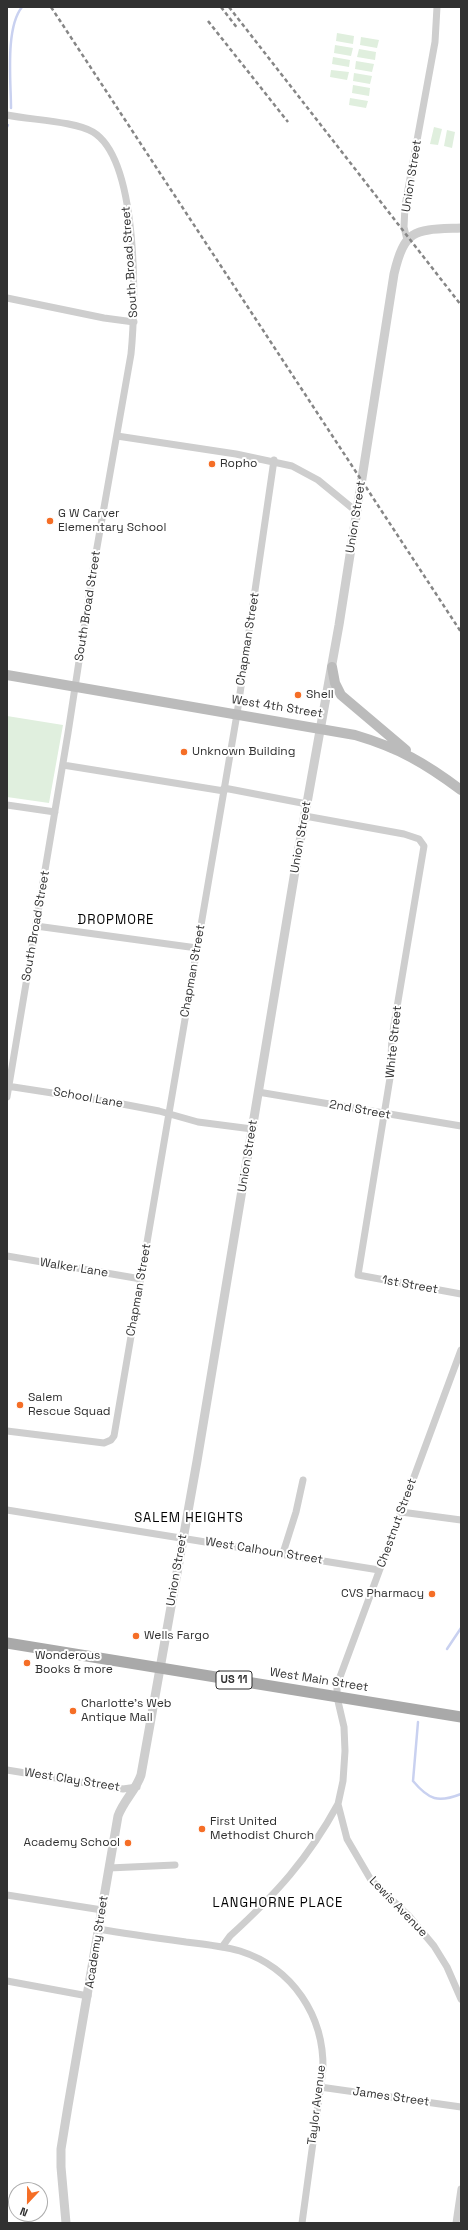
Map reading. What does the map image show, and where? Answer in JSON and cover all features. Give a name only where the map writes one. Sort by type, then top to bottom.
[{"type":"main road","points":[[332,667],[335,683],[341,694],[412,756]]},
{"type":"main road","name":"West 4th Street","points":[[7,675],[321,728],[376,741],[412,756],[461,790]]},
{"type":"main road","name":"West Main Street","points":[[7,1643],[461,1717]]},
{"type":"street","name":"Union Street","points":[[160,1668],[307,804],[332,667],[394,274],[399,254],[407,240],[404,227],[405,206],[435,42],[437,7]]},
{"type":"street","name":"South Broad Street","points":[[7,115],[84,128],[102,139],[115,158],[120,170],[125,194],[131,249],[134,322],[117,436],[7,1097]]},
{"type":"street","points":[[407,240],[424,231],[461,228]]},
{"type":"street","points":[[7,298],[104,318],[134,322]]},
{"type":"street","points":[[117,436],[274,460],[304,471],[356,512]]},
{"type":"street","name":"Chapman Street","points":[[7,1431],[104,1442],[111,1440],[114,1436],[237,714],[274,460]]},
{"type":"street","points":[[63,765],[224,789],[307,804]]},
{"type":"street","points":[[7,804],[55,812]]},
{"type":"street","name":"White Street","points":[[305,816],[419,839],[424,849],[392,1037],[390,1078],[358,1276]]},
{"type":"street","points":[[36,926],[197,948]]},
{"type":"street","name":"School Lane","points":[[8,1086],[117,1103],[198,1122],[252,1129]]},
{"type":"street","name":"2nd Street","points":[[258,1092],[461,1126]]},
{"type":"street","name":"Walker Lane","points":[[7,1256],[141,1279]]},
{"type":"street","name":"1st Street","points":[[358,1276],[461,1294]]},
{"type":"street","name":"Chestnut Street","points":[[337,1696],[337,1685],[461,1350]]},
{"type":"street","points":[[283,1553],[296,1512],[303,1480]]},
{"type":"street","name":"West Calhoun Street","points":[[7,1510],[283,1553],[379,1570]]},
{"type":"street","points":[[401,1512],[461,1520]]},
{"type":"street","name":"Academy Street","points":[[66,2223],[61,2167],[61,2149],[88,1996],[98,1929],[118,1816],[127,1798],[137,1787],[142,1775],[160,1668]]},
{"type":"street","name":"Lewis Avenue","points":[[337,1696],[343,1721],[345,1752],[343,1781],[338,1804],[347,1839],[361,1866],[383,1893],[424,1932],[447,1967],[461,1998]]},
{"type":"street","name":"West Clay Street","points":[[7,1770],[123,1789],[137,1787]]},
{"type":"street","points":[[222,1947],[230,1936],[293,1873],[310,1851],[338,1804]]},
{"type":"street","points":[[109,1868],[175,1865]]},
{"type":"street","points":[[7,1894],[102,1910]]},
{"type":"street","name":"Taylor Avenue","points":[[98,1929],[241,1951],[267,1965],[289,1982],[304,1998],[317,2025],[321,2039],[323,2070],[302,2223]]},
{"type":"street","points":[[7,1981],[88,1996]]},
{"type":"street","name":"James Street","points":[[320,2087],[461,2107]]},
{"type":"street","points":[[456,2223],[461,2189]]},
{"type":"green space","points":[[337,33],[354,36],[353,44],[336,41]]},
{"type":"green space","points":[[361,37],[379,40],[377,48],[360,45]]},
{"type":"green space","points":[[335,45],[353,48],[351,56],[334,53]]},
{"type":"green space","points":[[359,49],[376,52],[375,60],[357,57]]},
{"type":"green space","points":[[333,57],[350,60],[349,67],[332,64]]},
{"type":"green space","points":[[356,61],[374,64],[372,72],[355,69]]},
{"type":"green space","points":[[331,70],[349,72],[347,80],[330,77]]},
{"type":"green space","points":[[354,73],[372,76],[370,84],[353,81]]},
{"type":"green space","points":[[353,85],[370,88],[369,96],[352,93]]},
{"type":"green space","points":[[350,98],[368,101],[366,108],[349,105]]},
{"type":"green space","points":[[434,127],[442,129],[438,145],[430,144]]},
{"type":"green space","points":[[447,130],[455,132],[452,148],[444,146]]},
{"type":"green space","points":[[7,716],[63,725],[49,803],[7,797]]},
{"type":"waterway","points":[[11,108],[11,41],[13,28],[22,7]]},
{"type":"waterway","points":[[447,1649],[461,1628]]},
{"type":"waterway","points":[[418,1722],[413,1781],[424,1792],[434,1798],[440,1799],[461,1794]]},
{"type":"railway","points":[[51,7],[461,632]]},
{"type":"railway","points":[[221,7],[238,29]]},
{"type":"railway","points":[[229,7],[461,305]]},
{"type":"railway","points":[[208,21],[288,122]]},
{"type":"place","name":"Ropho","points":[[212,464]]},
{"type":"place","name":"G W Carver Elementary School","points":[[50,521]]},
{"type":"place","name":"Shell","points":[[298,695]]},
{"type":"place","name":"Unknown Building","points":[[184,752]]},
{"type":"place","name":"Salem Rescue Squad","points":[[20,1405]]},
{"type":"place","name":"CVS Pharmacy","points":[[432,1594]]},
{"type":"place","name":"Wells Fargo","points":[[136,1636]]},
{"type":"place","name":"Wonderous Books & more","points":[[27,1663]]},
{"type":"place","name":"Charlotte's Web Antique Mall","points":[[73,1711]]},
{"type":"place","name":"First United Methodist Church","points":[[202,1829]]},
{"type":"place","name":"Academy School","points":[[128,1843]]},
{"type":"district","name":"DROPMORE","points":[[116,920]]},
{"type":"district","name":"SALEM HEIGHTS","points":[[189,1518]]},
{"type":"district","name":"LANGHORNE PLACE","points":[[278,1903]]}]
